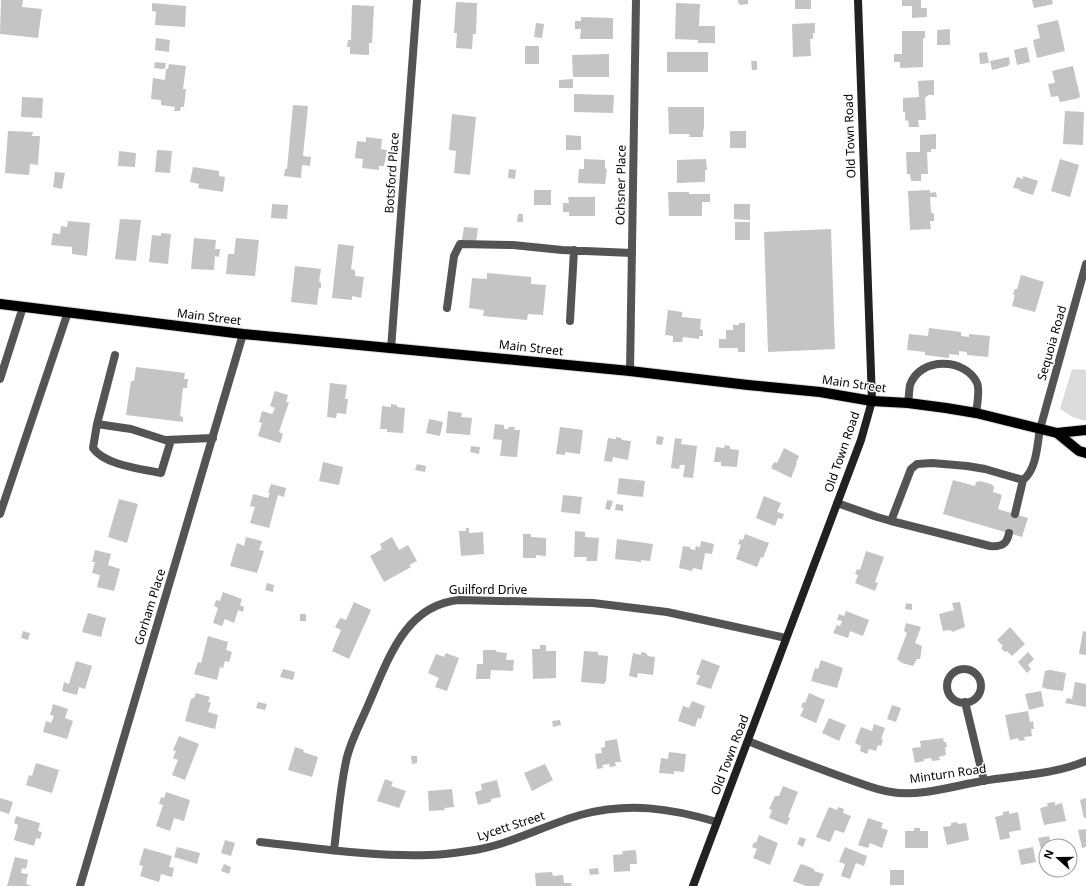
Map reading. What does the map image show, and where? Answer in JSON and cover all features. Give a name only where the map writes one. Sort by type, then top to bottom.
[{"type":"main road","name":"Old Town Road","points":[[693,886],[861,440],[872,401],[858,0]]},
{"type":"main road","name":"Main Street","points":[[0,304],[243,334],[630,371],[820,392],[872,401],[908,403],[976,413],[1057,433],[1086,430]]},
{"type":"main road","name":"Main Street","points":[[1057,433],[1079,451],[1086,453]]},
{"type":"street","name":"Botsford Place","points":[[391,349],[417,0]]},
{"type":"street","name":"Ochsner Place","points":[[630,371],[636,0]]},
{"type":"street","points":[[447,308],[454,256],[460,244],[513,245],[632,253]]},
{"type":"street","points":[[570,321],[574,250]]},
{"type":"street","name":"Sequoia Road","points":[[1014,514],[1023,480],[1029,474],[1034,463],[1040,428],[1086,264]]},
{"type":"street","points":[[0,379],[23,307]]},
{"type":"street","points":[[0,514],[68,312]]},
{"type":"street","name":"Gorham Place","points":[[80,886],[243,334]]},
{"type":"street","points":[[115,355],[97,424],[93,448],[97,454],[106,459],[161,473],[171,440]]},
{"type":"street","points":[[908,403],[910,385],[922,370],[931,365],[945,364],[957,366],[971,373],[978,384],[976,413]]},
{"type":"street","points":[[97,424],[131,430],[171,440],[213,438]]},
{"type":"street","points":[[891,521],[911,469],[917,464],[932,463],[985,469],[1023,480]]},
{"type":"street","points":[[837,503],[891,521],[990,546],[1000,547],[1007,541],[1009,533]]},
{"type":"street","name":"Guilford Drive","points":[[334,850],[344,770],[355,736],[390,655],[405,631],[417,618],[431,608],[446,601],[459,600],[593,604],[667,612],[786,638]]},
{"type":"street","points":[[968,669],[977,675],[981,687],[976,697],[971,701],[965,702],[954,699],[950,695],[947,684],[952,674],[956,670],[968,669]]},
{"type":"street","points":[[965,702],[984,781]]},
{"type":"street","name":"Minturn Road","points":[[748,741],[819,769],[879,790],[892,793],[920,792],[1031,775],[1075,766],[1086,761]]},
{"type":"street","name":"Lycett Street","points":[[260,842],[392,855],[430,855],[493,847],[580,816],[622,808],[640,807],[689,813],[717,822]]},
{"type":"shaded area","points":[[1072,369],[1086,370],[1086,421],[1073,417],[1060,409]]},
{"type":"building","points":[[1,0],[23,0],[22,7],[42,9],[38,38],[0,34]]},
{"type":"building","points":[[738,0],[748,0],[748,4],[741,5],[738,3]]},
{"type":"building","points":[[795,0],[811,0],[811,9],[795,9]]},
{"type":"building","points":[[902,0],[921,0],[921,8],[927,8],[927,17],[912,18],[912,6],[902,6]]},
{"type":"building","points":[[1032,0],[1052,0],[1053,4],[1034,8]]},
{"type":"building","points":[[456,2],[477,3],[476,34],[473,34],[472,49],[456,48],[457,33],[454,33]]},
{"type":"building","points":[[152,3],[186,6],[185,27],[155,25],[156,12],[152,11]]},
{"type":"building","points":[[676,3],[700,4],[699,26],[715,26],[715,43],[698,43],[698,40],[675,39]]},
{"type":"building","points":[[352,5],[374,6],[372,43],[369,43],[369,55],[350,54],[350,47],[347,47],[348,40],[351,40]]},
{"type":"building","points":[[581,17],[613,18],[613,39],[580,39],[581,29],[575,29],[575,21],[581,21]]},
{"type":"building","points":[[1058,20],[1065,51],[1037,58],[1033,40],[1040,38],[1037,25]]},
{"type":"building","points":[[536,23],[544,24],[542,38],[534,37]]},
{"type":"building","points":[[815,23],[815,33],[813,33],[813,39],[810,39],[811,56],[793,57],[792,24]]},
{"type":"building","points":[[950,29],[950,45],[937,45],[937,30]]},
{"type":"building","points":[[902,31],[925,31],[925,38],[923,38],[923,67],[901,68],[900,62],[894,62],[894,54],[902,54]]},
{"type":"building","points":[[156,38],[170,40],[169,52],[155,50]]},
{"type":"building","points":[[525,46],[539,46],[539,64],[525,64]]},
{"type":"building","points":[[1027,47],[1030,62],[1017,65],[1014,50]]},
{"type":"building","points":[[667,52],[708,52],[708,72],[667,72]]},
{"type":"building","points":[[987,52],[989,63],[980,64],[979,53]]},
{"type":"building","points":[[609,54],[609,77],[573,77],[572,55]]},
{"type":"building","points":[[1009,57],[1010,63],[1008,66],[992,70],[990,61]]},
{"type":"building","points":[[751,61],[757,61],[757,70],[752,70]]},
{"type":"building","points":[[155,62],[166,63],[165,68],[154,68]]},
{"type":"building","points":[[169,64],[186,66],[183,89],[186,89],[184,107],[181,107],[180,111],[174,111],[175,107],[161,105],[161,100],[151,99],[153,78],[165,80],[166,69],[168,69]]},
{"type":"building","points":[[1073,66],[1080,96],[1079,98],[1060,102],[1058,96],[1051,97],[1048,84],[1055,83],[1052,71]]},
{"type":"building","points":[[573,79],[573,88],[559,88],[559,80]]},
{"type":"building","points":[[934,80],[934,95],[928,95],[925,98],[926,120],[918,120],[919,127],[909,127],[908,120],[905,121],[905,112],[903,112],[903,98],[919,97],[918,81]]},
{"type":"building","points":[[574,94],[614,95],[613,113],[574,112]]},
{"type":"building","points":[[22,97],[43,98],[42,118],[21,117]]},
{"type":"building","points":[[293,105],[308,106],[303,156],[311,157],[310,166],[302,165],[301,178],[284,176],[285,169],[287,169]]},
{"type":"building","points":[[668,107],[704,107],[703,137],[689,137],[690,134],[669,134]]},
{"type":"building","points":[[1065,111],[1084,112],[1083,145],[1063,144]]},
{"type":"building","points":[[452,114],[476,117],[470,175],[454,173],[456,151],[449,150]]},
{"type":"building","points":[[8,131],[33,132],[32,136],[40,136],[38,165],[30,164],[29,175],[5,173]]},
{"type":"building","points":[[730,131],[746,131],[746,148],[730,148]]},
{"type":"building","points":[[936,134],[936,149],[931,149],[931,152],[927,152],[928,174],[921,174],[921,181],[911,181],[910,174],[907,174],[906,152],[920,152],[920,135]]},
{"type":"building","points":[[566,135],[581,136],[581,150],[566,150]]},
{"type":"building","points":[[366,137],[382,139],[381,149],[387,150],[384,166],[379,166],[379,170],[362,168],[363,159],[355,158],[357,141],[366,142]]},
{"type":"building","points":[[157,150],[172,151],[170,173],[155,172]]},
{"type":"building","points":[[119,151],[136,153],[135,167],[118,166]]},
{"type":"building","points":[[584,159],[605,160],[605,168],[607,170],[605,184],[578,183],[579,169],[584,169]]},
{"type":"building","points":[[706,159],[707,170],[705,170],[705,182],[677,183],[677,160]]},
{"type":"building","points":[[1060,159],[1079,165],[1070,197],[1051,191]]},
{"type":"building","points":[[193,167],[219,171],[219,176],[225,177],[223,192],[198,188],[199,184],[190,182]]},
{"type":"building","points":[[509,169],[516,170],[515,179],[508,178]]},
{"type":"building","points":[[55,172],[65,173],[62,189],[53,187]]},
{"type":"building","points":[[1023,176],[1038,181],[1033,195],[1013,188],[1017,177],[1023,179]]},
{"type":"building","points":[[534,190],[551,190],[551,205],[534,205]]},
{"type":"building","points":[[930,190],[930,193],[936,192],[937,197],[930,197],[931,212],[934,214],[934,221],[930,221],[931,229],[910,230],[908,191]]},
{"type":"building","points":[[668,192],[710,194],[710,202],[702,202],[702,216],[669,216]]},
{"type":"building","points":[[568,197],[595,197],[595,216],[569,216],[569,212],[563,212],[563,203],[569,203]]},
{"type":"building","points":[[272,204],[288,205],[287,219],[271,218]]},
{"type":"building","points":[[734,204],[750,204],[750,220],[734,219]]},
{"type":"building","points":[[518,214],[523,214],[523,222],[517,222]]},
{"type":"building","points":[[120,219],[141,220],[136,261],[115,259]]},
{"type":"building","points":[[68,221],[90,223],[87,256],[72,254],[72,247],[51,245],[53,233],[60,234],[61,226],[67,227]]},
{"type":"building","points":[[735,222],[750,222],[750,240],[735,240]]},
{"type":"building","points":[[464,227],[478,228],[476,242],[462,240]]},
{"type":"building","points":[[831,229],[835,349],[768,352],[764,232]]},
{"type":"building","points":[[161,233],[171,234],[168,264],[149,262],[152,235],[161,236]]},
{"type":"building","points":[[194,238],[216,240],[215,249],[220,249],[219,257],[215,256],[214,270],[191,269]]},
{"type":"building","points":[[236,238],[259,240],[255,276],[226,274],[228,254],[234,254]]},
{"type":"building","points":[[338,244],[354,246],[351,269],[355,270],[355,276],[364,277],[361,298],[352,296],[352,300],[332,298]]},
{"type":"building","points":[[295,266],[321,269],[319,281],[321,283],[321,288],[319,288],[317,305],[291,302]]},
{"type":"building","points":[[487,273],[531,277],[531,284],[546,285],[543,315],[528,314],[527,320],[483,316],[484,310],[469,308],[472,278],[487,279]]},
{"type":"building","points":[[1021,275],[1044,282],[1035,312],[1012,306],[1015,295],[1013,295],[1015,289],[1017,289]]},
{"type":"building","points":[[668,310],[682,312],[682,317],[701,319],[700,329],[703,330],[703,336],[699,336],[699,339],[683,337],[682,342],[673,342],[673,336],[665,335]]},
{"type":"building","points":[[739,323],[745,323],[745,352],[738,352],[738,348],[719,348],[719,339],[726,339],[726,330],[733,330],[733,325],[739,325]]},
{"type":"building","points":[[929,328],[961,332],[961,336],[969,337],[969,334],[990,336],[988,357],[967,355],[967,352],[959,351],[959,355],[949,354],[949,358],[925,355],[925,352],[907,350],[909,334],[928,336]]},
{"type":"building","points":[[136,367],[185,373],[184,379],[188,379],[187,388],[183,388],[180,416],[183,417],[183,422],[126,415],[131,381],[134,381]]},
{"type":"building","points":[[330,383],[347,385],[345,399],[348,399],[346,414],[337,413],[336,418],[327,417]]},
{"type":"building","points":[[275,391],[288,395],[286,402],[289,402],[279,432],[283,434],[280,443],[258,436],[262,423],[259,422],[262,411],[272,414],[275,408],[270,406]]},
{"type":"building","points":[[391,404],[397,405],[397,407],[405,408],[403,433],[387,432],[387,429],[380,429],[382,406],[391,407]]},
{"type":"building","points":[[448,411],[462,413],[461,417],[472,418],[470,435],[446,433]]},
{"type":"building","points":[[429,419],[443,422],[440,436],[426,433]]},
{"type":"building","points":[[495,424],[504,425],[504,429],[515,427],[514,430],[520,430],[517,457],[500,456],[502,440],[493,439]]},
{"type":"building","points":[[560,427],[583,430],[580,454],[565,452],[565,455],[556,454]]},
{"type":"building","points":[[657,436],[664,437],[662,445],[656,444]]},
{"type":"building","points":[[616,437],[621,438],[622,440],[631,441],[628,460],[613,457],[612,462],[604,461],[608,438],[616,439]]},
{"type":"building","points":[[675,438],[682,439],[681,444],[697,446],[693,478],[683,477],[685,465],[680,465],[679,469],[671,468]]},
{"type":"building","points":[[725,445],[730,446],[730,449],[739,450],[737,467],[721,466],[721,462],[714,462],[716,447],[724,448]]},
{"type":"building","points":[[471,446],[480,447],[479,454],[470,452]]},
{"type":"building","points":[[784,448],[799,456],[791,478],[771,468],[774,462],[777,463]]},
{"type":"building","points":[[323,462],[343,467],[339,485],[319,481]]},
{"type":"building","points":[[417,464],[426,466],[425,472],[415,470]]},
{"type":"building","points":[[619,478],[645,481],[643,497],[617,494]]},
{"type":"building","points":[[953,480],[975,486],[976,482],[980,481],[991,484],[994,487],[993,492],[1002,495],[998,509],[1028,518],[1022,537],[943,514]]},
{"type":"building","points":[[271,484],[286,488],[284,497],[278,495],[269,528],[250,523],[255,507],[250,506],[253,494],[268,498]]},
{"type":"building","points":[[563,495],[582,497],[580,514],[561,512]]},
{"type":"building","points":[[764,496],[781,503],[777,512],[784,514],[782,519],[778,518],[775,526],[756,518]]},
{"type":"building","points":[[119,499],[138,504],[127,543],[108,537]]},
{"type":"building","points":[[607,500],[613,501],[610,510],[605,509]]},
{"type":"building","points":[[616,504],[623,505],[623,511],[615,510]]},
{"type":"building","points":[[466,528],[469,528],[469,533],[483,532],[484,554],[461,556],[459,531],[466,531]]},
{"type":"building","points":[[575,531],[585,532],[585,537],[599,538],[597,561],[586,561],[587,557],[574,557]]},
{"type":"building","points":[[523,534],[531,534],[531,537],[546,538],[546,556],[536,555],[536,558],[523,558]]},
{"type":"building","points":[[745,534],[769,543],[763,558],[761,557],[757,567],[736,559],[741,545],[738,544],[740,539],[743,540]]},
{"type":"building","points":[[246,537],[262,541],[259,550],[264,551],[257,573],[230,566],[237,543],[244,546]]},
{"type":"building","points":[[392,537],[399,550],[408,545],[417,561],[409,565],[411,567],[384,582],[370,556],[382,549],[380,544]]},
{"type":"building","points":[[617,539],[653,544],[650,561],[641,560],[641,562],[615,559]]},
{"type":"building","points":[[701,541],[714,544],[712,554],[705,553],[702,570],[693,568],[692,571],[679,568],[683,546],[690,547],[690,549],[695,550],[696,546],[700,547]]},
{"type":"building","points":[[95,550],[111,554],[108,565],[120,569],[114,591],[97,587],[100,575],[92,573],[95,562],[92,562]]},
{"type":"building","points":[[866,551],[884,557],[875,582],[878,583],[875,591],[855,583],[858,575],[855,574],[857,569],[860,570]]},
{"type":"building","points":[[267,583],[274,585],[273,592],[265,590]]},
{"type":"building","points":[[223,592],[242,599],[240,605],[244,607],[243,612],[238,610],[234,623],[225,619],[222,626],[213,623],[218,608],[214,606],[216,600],[220,601]]},
{"type":"building","points":[[354,602],[371,610],[349,659],[332,651],[341,630],[335,627],[340,618],[346,620]]},
{"type":"building","points":[[960,602],[965,627],[952,632],[951,630],[943,631],[939,614],[954,610],[952,603]]},
{"type":"building","points":[[906,603],[912,604],[912,610],[905,609]]},
{"type":"building","points":[[846,611],[869,620],[863,636],[850,631],[848,638],[833,633],[837,625],[840,626],[842,621],[837,620],[839,614],[844,616]]},
{"type":"building","points":[[88,613],[106,618],[101,637],[82,632]]},
{"type":"building","points":[[300,614],[306,614],[306,621],[300,621]]},
{"type":"building","points":[[906,623],[921,627],[915,643],[922,646],[920,659],[917,659],[913,666],[902,663],[897,659],[907,633],[904,631]]},
{"type":"building","points":[[1010,627],[1025,644],[1012,656],[1001,648],[1003,646],[997,640]]},
{"type":"building","points":[[23,631],[30,633],[28,640],[21,638]]},
{"type":"building","points":[[1083,631],[1086,632],[1086,655],[1079,654]]},
{"type":"building","points":[[208,636],[228,642],[226,650],[232,652],[229,662],[225,661],[223,668],[220,667],[217,680],[194,674],[198,662],[201,663]]},
{"type":"building","points":[[540,645],[546,645],[546,651],[556,651],[556,678],[533,679],[532,649],[540,649]]},
{"type":"building","points":[[483,650],[495,650],[497,652],[507,653],[506,660],[514,660],[513,671],[491,670],[490,679],[476,679],[477,664],[483,664]]},
{"type":"building","points":[[584,651],[598,652],[598,655],[608,656],[606,681],[604,684],[581,682]]},
{"type":"building","points":[[641,652],[646,653],[648,656],[655,657],[653,675],[638,673],[637,678],[629,676],[633,653],[641,655]]},
{"type":"building","points":[[1028,652],[1034,659],[1028,665],[1031,669],[1027,673],[1018,662]]},
{"type":"building","points":[[446,653],[459,658],[447,691],[435,687],[439,678],[428,673],[436,654],[444,657]]},
{"type":"building","points":[[702,659],[720,666],[711,689],[696,684],[700,676],[696,674]]},
{"type":"building","points":[[821,660],[843,668],[837,688],[811,681],[815,668],[818,669]]},
{"type":"building","points":[[76,661],[92,666],[85,689],[79,687],[77,695],[62,691],[64,682],[69,684]]},
{"type":"building","points":[[283,669],[295,672],[293,680],[280,677]]},
{"type":"building","points":[[1050,670],[1066,673],[1063,691],[1042,687],[1045,671]]},
{"type":"building","points":[[1075,682],[1086,684],[1086,707],[1065,703],[1067,698],[1072,699]]},
{"type":"building","points":[[1041,691],[1044,706],[1029,710],[1025,694]]},
{"type":"building","points":[[196,693],[210,697],[208,702],[211,702],[208,712],[218,715],[215,729],[185,721],[191,699],[194,698]]},
{"type":"building","points":[[809,693],[825,700],[816,723],[800,716],[804,708],[801,707],[803,702],[805,703]]},
{"type":"building","points":[[692,701],[705,706],[701,719],[698,718],[695,727],[678,721],[683,706],[689,708]]},
{"type":"building","points":[[258,702],[267,704],[265,710],[256,708]]},
{"type":"building","points":[[53,704],[68,709],[65,718],[73,721],[67,739],[43,732],[46,721],[51,723],[54,716],[50,715]]},
{"type":"building","points":[[892,705],[901,708],[896,722],[887,719]]},
{"type":"building","points":[[1028,711],[1030,722],[1033,721],[1034,729],[1031,729],[1032,736],[1024,737],[1025,740],[1019,741],[1018,738],[1010,740],[1005,715]]},
{"type":"building","points":[[829,718],[846,725],[839,741],[822,733]]},
{"type":"building","points":[[560,720],[561,725],[553,727],[552,721]]},
{"type":"building","points":[[874,724],[885,728],[881,739],[883,740],[881,746],[878,745],[876,751],[869,749],[867,754],[860,751],[861,746],[855,743],[861,727],[872,731]]},
{"type":"building","points":[[179,736],[199,744],[185,780],[172,775],[178,760],[173,758],[176,751],[173,750]]},
{"type":"building","points":[[943,738],[947,747],[945,747],[946,755],[939,757],[940,760],[932,761],[931,758],[915,763],[912,748],[921,747],[920,741]]},
{"type":"building","points":[[617,739],[621,762],[615,762],[616,766],[610,767],[609,764],[602,765],[603,768],[597,769],[595,754],[602,753],[601,748],[605,747],[605,741]]},
{"type":"building","points":[[295,747],[304,750],[303,752],[318,757],[312,777],[288,770]]},
{"type":"building","points":[[669,752],[686,754],[684,772],[674,771],[674,774],[659,773],[661,758],[668,759]]},
{"type":"building","points":[[411,756],[417,756],[417,763],[412,764]]},
{"type":"building","points":[[36,763],[59,770],[52,793],[26,785],[29,775],[32,776]]},
{"type":"building","points":[[545,764],[553,780],[532,791],[524,773]]},
{"type":"building","points":[[385,779],[393,782],[391,786],[406,791],[399,808],[377,801]]},
{"type":"building","points":[[497,780],[501,797],[491,799],[491,802],[478,805],[475,792],[482,790],[481,784]]},
{"type":"building","points":[[783,786],[798,792],[788,817],[790,818],[787,825],[769,818],[772,810],[769,809],[775,796],[779,796]]},
{"type":"building","points":[[452,789],[454,807],[444,808],[445,810],[429,811],[428,791]]},
{"type":"building","points":[[166,792],[190,800],[184,821],[174,818],[170,831],[156,826],[163,805],[159,804],[161,797],[164,798]]},
{"type":"building","points":[[0,798],[13,802],[9,814],[0,811]]},
{"type":"building","points":[[1086,798],[1086,818],[1084,818],[1080,800]]},
{"type":"building","points":[[1055,802],[1055,805],[1062,803],[1066,821],[1044,825],[1040,808],[1048,806],[1047,803]]},
{"type":"building","points":[[829,807],[837,810],[838,807],[844,809],[843,813],[851,816],[844,833],[835,830],[830,842],[816,837]]},
{"type":"building","points":[[1009,811],[1009,814],[1018,812],[1021,830],[1009,832],[1010,838],[1000,840],[995,817],[1003,815],[1003,812]]},
{"type":"building","points":[[16,816],[40,823],[38,831],[42,832],[40,839],[36,838],[34,846],[14,840],[18,825],[14,823]]},
{"type":"building","points":[[868,818],[883,823],[881,828],[888,830],[882,848],[870,843],[868,848],[858,845]]},
{"type":"building","points":[[957,822],[958,824],[966,823],[969,840],[947,845],[943,827],[951,826],[951,823]]},
{"type":"building","points":[[914,828],[920,828],[920,831],[928,831],[928,848],[905,848],[905,831],[914,831]]},
{"type":"building","points":[[1086,829],[1086,847],[1082,848],[1078,830]]},
{"type":"building","points":[[759,835],[778,843],[770,865],[753,858],[757,849],[752,847],[754,842],[756,843]]},
{"type":"building","points":[[1049,836],[1049,838],[1038,838]]},
{"type":"building","points":[[800,837],[806,839],[803,847],[797,844]]},
{"type":"building","points":[[225,840],[235,843],[231,856],[221,853]]},
{"type":"building","points":[[177,847],[200,853],[197,864],[174,857]]},
{"type":"building","points":[[845,847],[867,856],[864,866],[856,863],[850,879],[841,876],[845,864],[839,862]]},
{"type":"building","points":[[1033,847],[1036,862],[1021,865],[1018,850]]},
{"type":"building","points":[[144,848],[172,856],[169,867],[174,868],[172,877],[161,874],[159,882],[140,876],[143,866],[139,865]]},
{"type":"building","points":[[635,850],[637,864],[630,864],[630,871],[614,872],[613,855],[623,854],[622,851]]},
{"type":"building","points":[[15,857],[28,860],[26,869],[22,868],[21,873],[28,874],[26,884],[32,886],[7,886]]},
{"type":"building","points":[[224,864],[231,867],[229,874],[221,871]]},
{"type":"building","points":[[802,864],[814,869],[814,871],[824,874],[819,886],[806,886],[793,881],[800,865]]},
{"type":"building","points":[[598,868],[599,874],[590,875],[589,869]]},
{"type":"building","points":[[890,870],[904,870],[904,885],[890,885]]},
{"type":"building","points":[[552,872],[553,876],[563,875],[564,883],[571,883],[572,886],[536,886],[535,873]]}]
